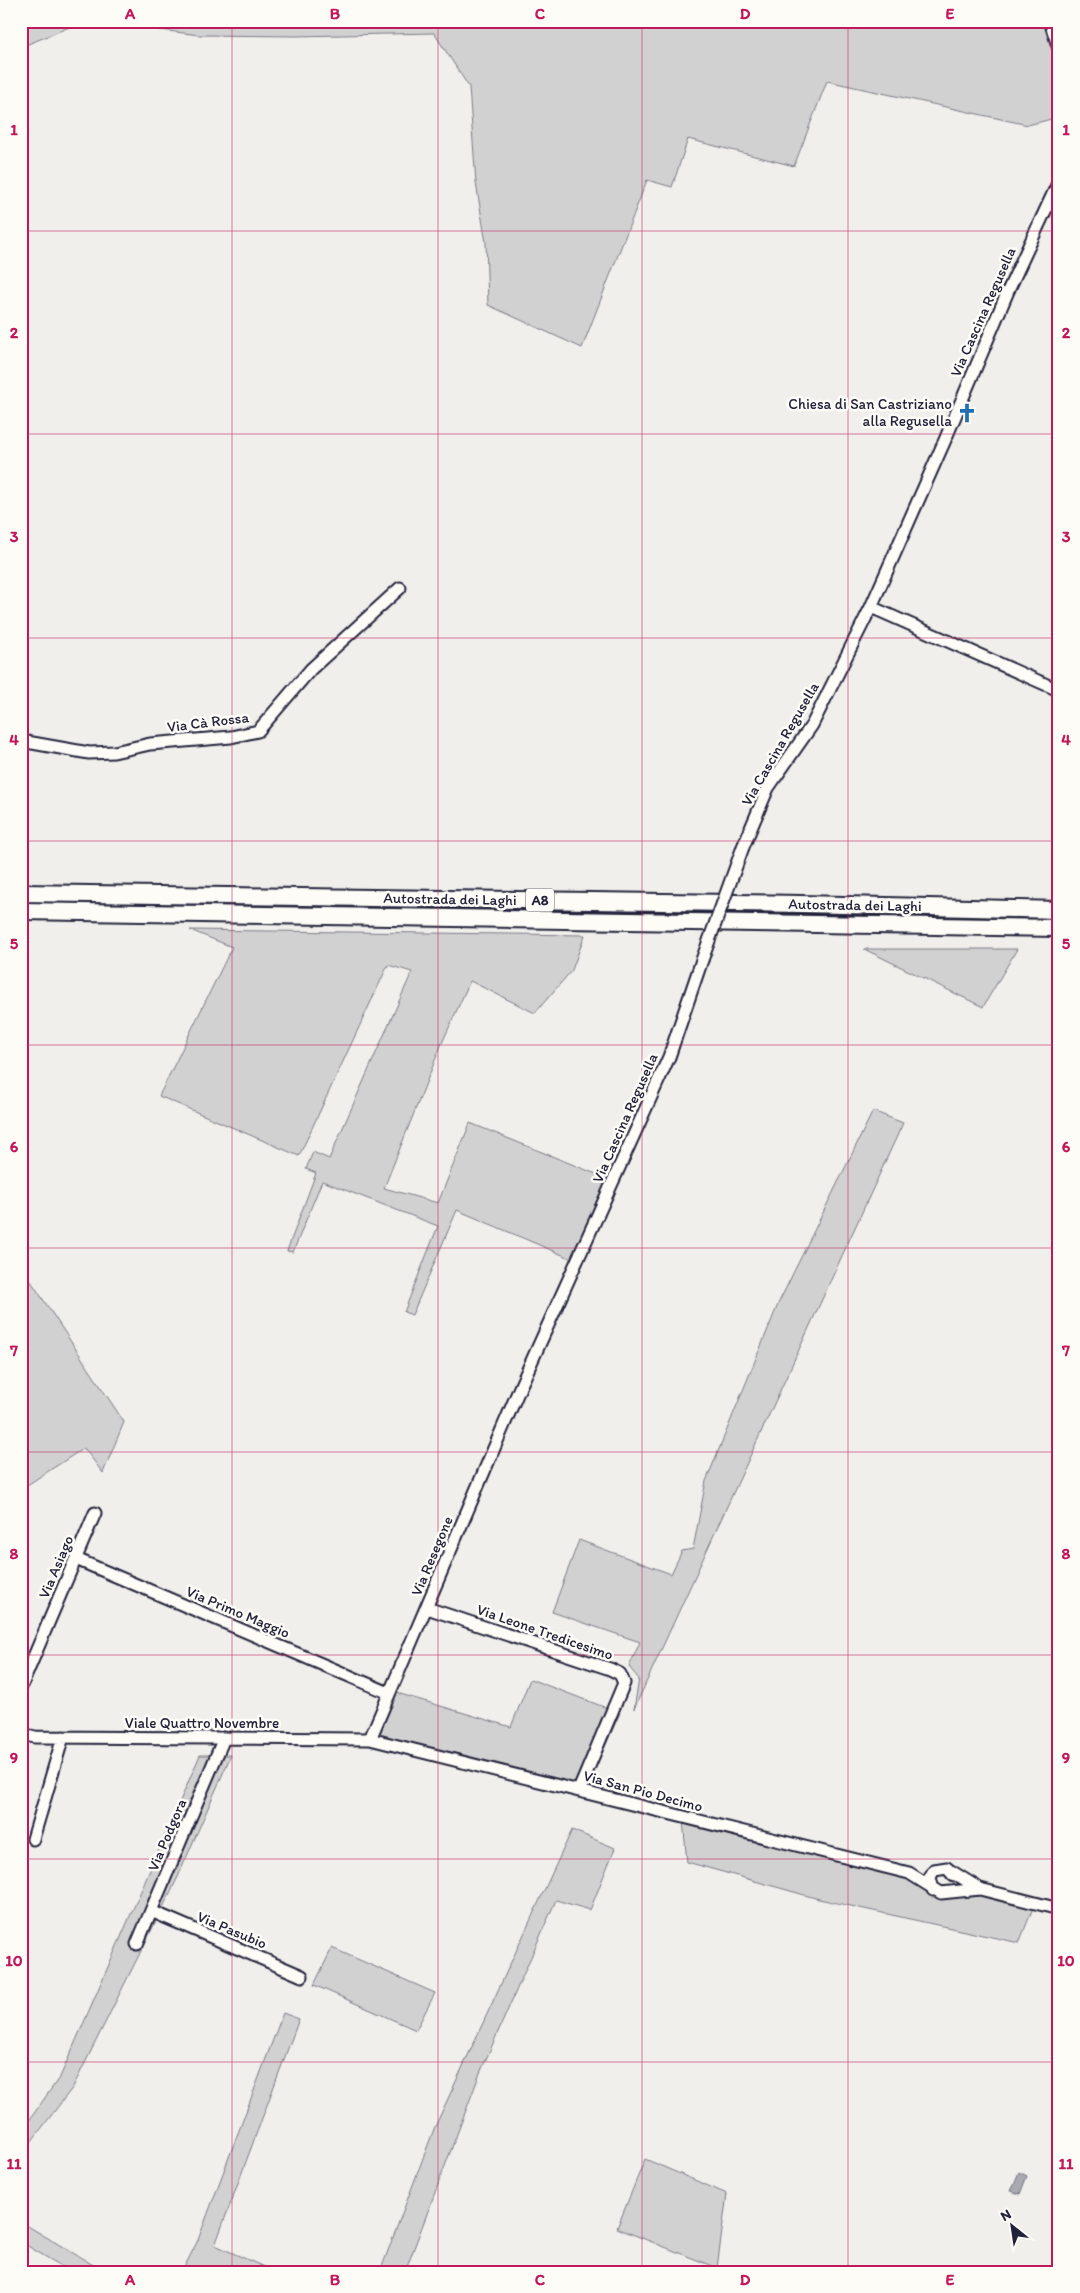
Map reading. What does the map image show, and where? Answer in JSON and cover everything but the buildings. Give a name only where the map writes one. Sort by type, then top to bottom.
[{"type":"highway","name":"Autostrada dei Laghi","points":[[21,893],[801,904],[1059,910]]},
{"type":"highway","name":"Autostrada dei Laghi","points":[[21,911],[1059,928]]},
{"type":"street","points":[[1050,21],[1059,49]]},
{"type":"street","name":"Via Cascina Regusella","points":[[521,1384],[669,1057],[743,848],[768,788],[812,725],[871,607],[1008,291],[1059,181]]},
{"type":"street","name":"Via Cà Rossa","points":[[21,741],[89,753],[114,752],[150,744],[231,737],[258,731],[311,669],[400,588]]},
{"type":"street","points":[[871,607],[1056,689]]},
{"type":"street","name":"Via Resegone","points":[[370,1739],[521,1384]]},
{"type":"street","name":"Via Asiago","points":[[21,1687],[95,1513]]},
{"type":"street","name":"Via Primo Maggio","points":[[76,1559],[389,1692]]},
{"type":"street","name":"Via Leone Tredicesimo","points":[[427,1608],[620,1674],[624,1683],[579,1790]]},
{"type":"street","name":"Viale Quattro Novembre","points":[[21,1734],[35,1737],[370,1739]]},
{"type":"street","name":"Viale Quattro Novembre","points":[[21,1741],[35,1737]]},
{"type":"street","points":[[33,1839],[63,1737]]},
{"type":"street","name":"Via Podgora","points":[[137,1944],[224,1738]]},
{"type":"street","name":"Via San Pio Decimo","points":[[370,1739],[909,1873],[933,1890],[945,1893],[980,1889]]},
{"type":"street","points":[[933,1890],[930,1877],[938,1868]]},
{"type":"street","name":"Via San Pio Decimo","points":[[909,1873],[938,1868],[951,1871],[980,1889],[1059,1909]]},
{"type":"street","points":[[945,1893],[954,1885],[955,1878],[951,1871]]},
{"type":"street","name":"Via Pasubio","points":[[151,1911],[302,1976]]},
{"type":"shaded area","points":[[21,21],[84,21],[21,47]]},
{"type":"shaded area","points":[[91,21],[1055,21],[1059,29],[1059,117],[1028,125],[827,81],[794,166],[688,139],[672,187],[647,180],[582,348],[488,305],[486,243],[476,183],[469,87],[434,33],[296,36],[199,35]]},
{"type":"shaded area","points":[[190,930],[585,935],[572,970],[535,1013],[470,981],[442,1043],[384,1188],[438,1203],[470,1123],[611,1180],[572,1259],[457,1210],[412,1315],[404,1312],[438,1226],[322,1181],[293,1252],[287,1251],[316,1173],[306,1169],[313,1152],[329,1159],[412,972],[388,965],[299,1156],[159,1096],[232,947]]},
{"type":"shaded area","points":[[864,949],[1017,949],[983,1007]]},
{"type":"shaded area","points":[[873,1111],[903,1123],[634,1709],[639,1679],[629,1667],[640,1642],[552,1612],[579,1540],[671,1574],[682,1551],[693,1549],[706,1481],[779,1302]]},
{"type":"shaded area","points":[[21,1266],[124,1422],[103,1473],[84,1448],[21,1489]]},
{"type":"shaded area","points":[[530,1679],[620,1713],[587,1787],[379,1735],[397,1693],[511,1727]]},
{"type":"shaded area","points":[[200,1755],[231,1755],[177,1879],[73,2087],[21,2155],[21,2132],[61,2075]]},
{"type":"shaded area","points":[[683,1821],[1033,1908],[1019,1943],[819,1899],[687,1862]]},
{"type":"shaded area","points":[[572,1830],[615,1848],[590,1910],[556,1900],[480,2073],[405,2272],[380,2272],[434,2129]]},
{"type":"shaded area","points":[[332,1948],[435,1993],[416,2030],[314,1985]]},
{"type":"shaded area","points":[[283,2013],[299,2019],[215,2245],[275,2272],[182,2272],[198,2240]]},
{"type":"shaded area","points":[[645,2159],[727,2194],[717,2268],[617,2228]]},
{"type":"shaded area","points":[[1019,2172],[1027,2176],[1020,2194],[1011,2191]]},
{"type":"shaded area","points":[[21,2222],[105,2272],[71,2272],[21,2242]]},
{"type":"place","name":"Chiesa di San Castriziano alla Regusella","points":[[967,413]]}]
